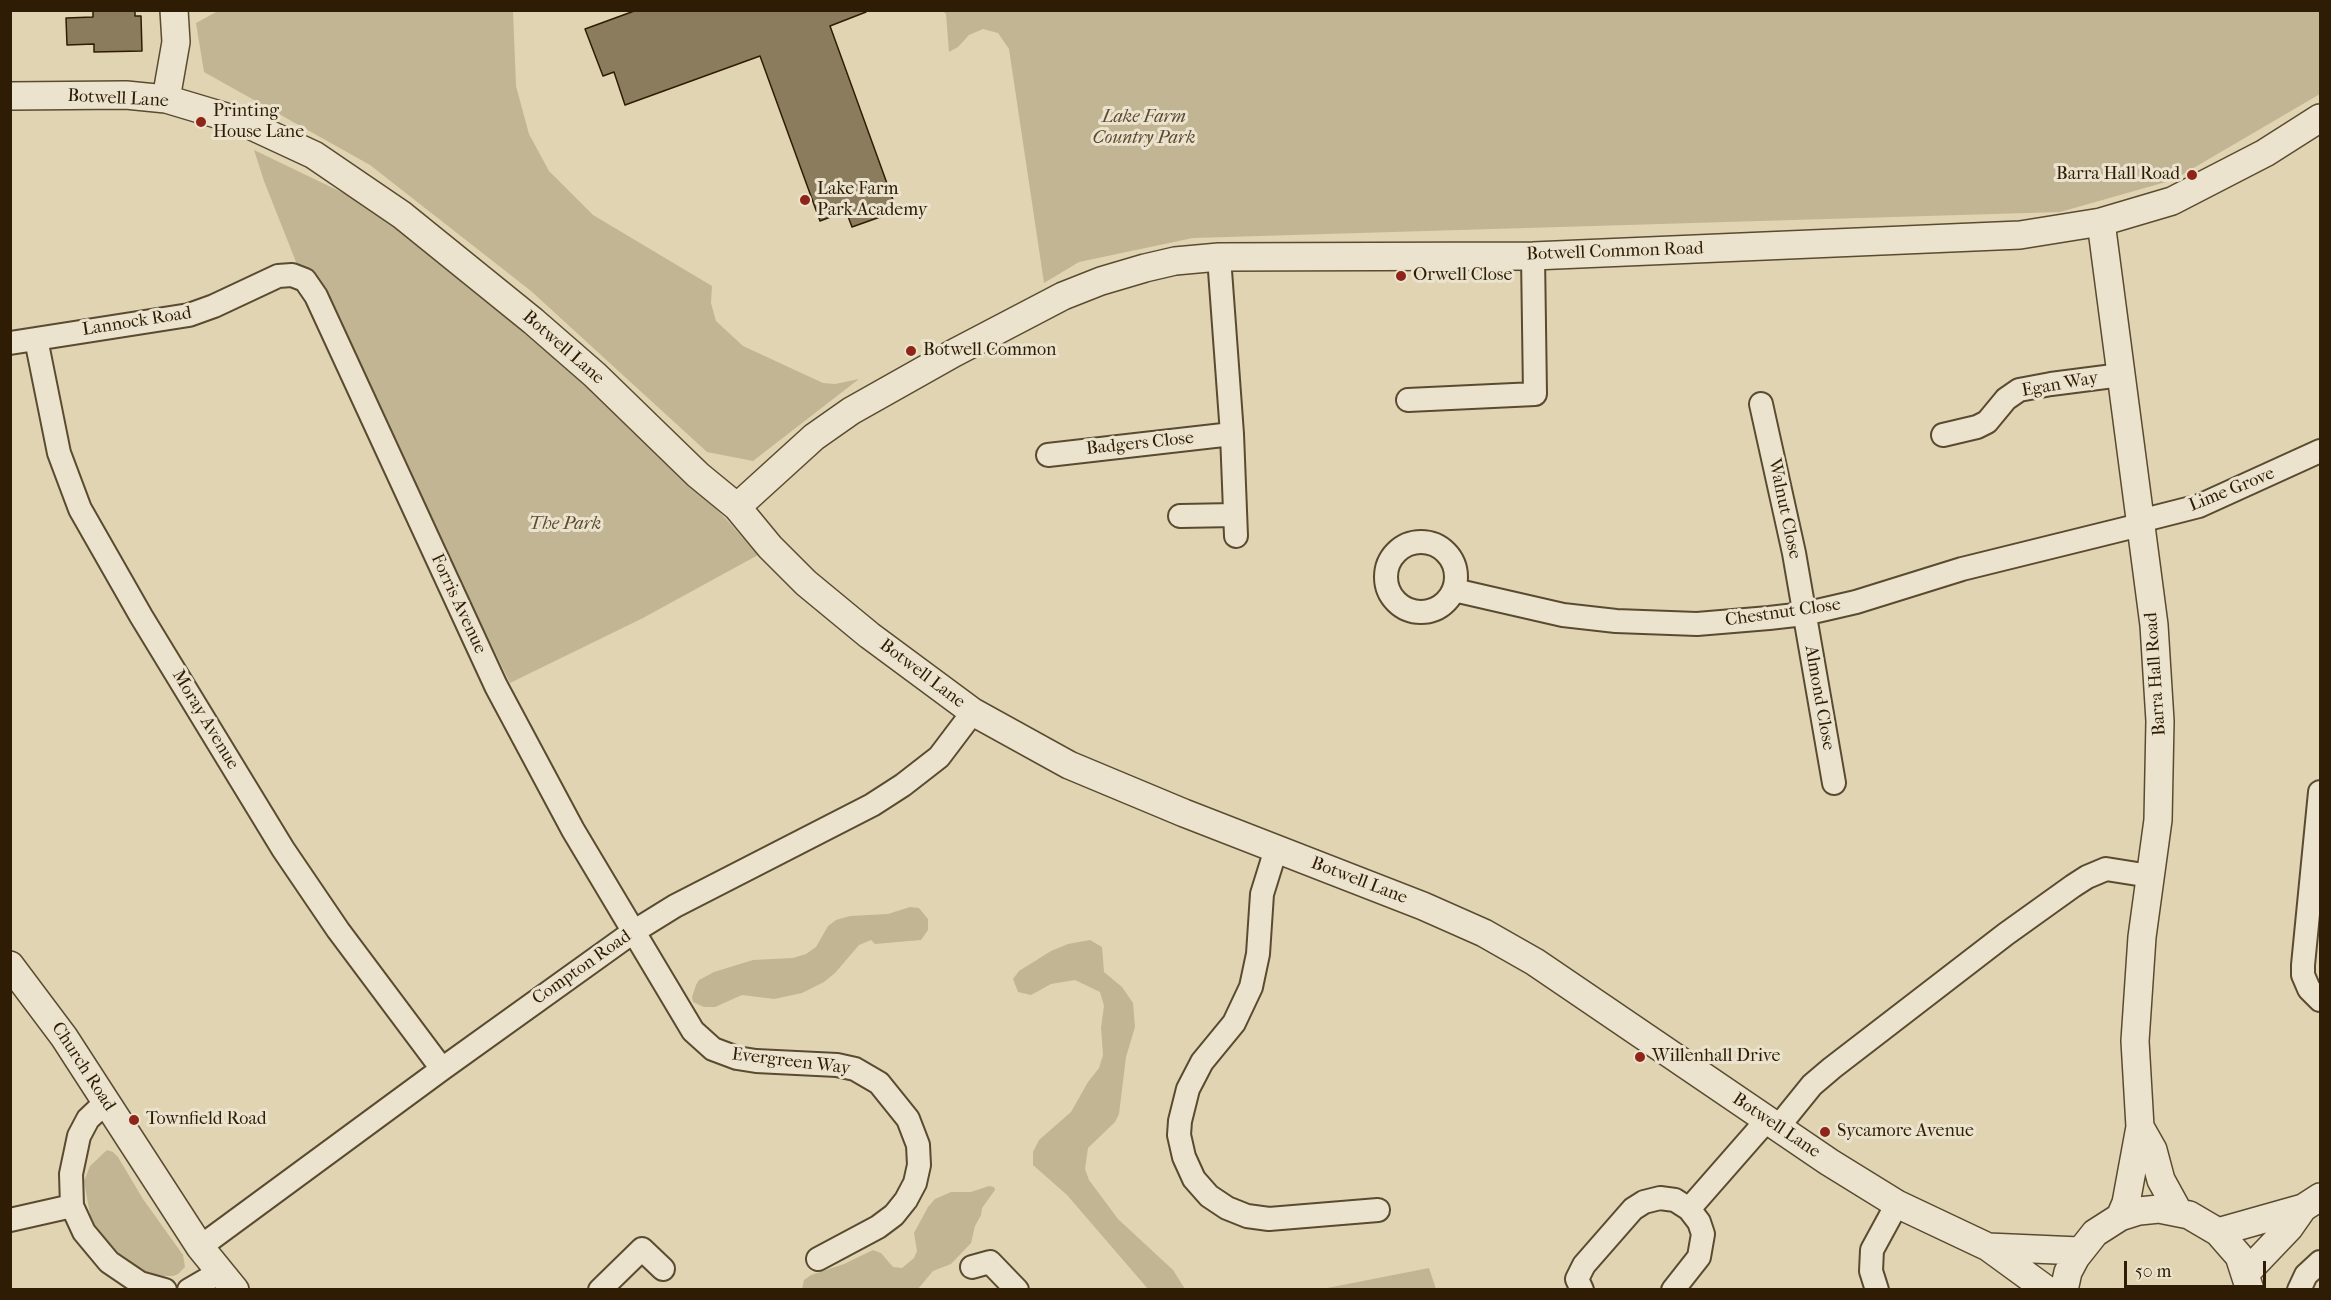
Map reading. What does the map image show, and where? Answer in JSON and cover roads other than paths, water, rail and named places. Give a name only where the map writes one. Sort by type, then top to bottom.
[{"type":"street","points":[[166,99],[176,42],[174,10]]},
{"type":"street","name":"Botwell Lane","points":[[10,96],[126,95],[166,99],[229,117],[272,134],[314,155],[377,197],[450,252],[554,339],[595,375],[714,490],[737,507],[770,547],[806,583],[869,634],[973,712],[1069,765],[1423,906],[1484,933],[1535,962],[1773,1124],[1897,1204],[1988,1247],[2047,1290]]},
{"type":"street","name":"Botwell Common Road","points":[[737,507],[830,425],[899,384],[1035,310],[1083,287],[1137,270],[1175,261],[1219,257],[1533,256],[2020,235],[2101,222],[2154,207],[2189,192],[2265,153],[2320,118]]},
{"type":"street","name":"Barra Hall Road","points":[[2101,222],[2154,625],[2160,721],[2158,820],[2142,937],[2136,1041],[2140,1127],[2126,1203],[2120,1217]]},
{"type":"street","points":[[1408,400],[1535,394],[1533,256]]},
{"type":"street","points":[[1179,516],[1235,525],[1232,434],[1219,257]]},
{"type":"street","name":"Lannock Road","points":[[10,344],[189,315],[278,276],[292,275]]},
{"type":"street","name":"Forris Avenue","points":[[292,275],[305,280],[316,296],[496,686],[573,830],[633,932]]},
{"type":"street","name":"Moray Avenue","points":[[36,339],[58,453],[80,510],[141,616],[283,849],[338,930],[442,1069]]},
{"type":"street","name":"Egan Way","points":[[1943,435],[1977,427],[1987,422],[2006,399],[2019,390],[2121,375]]},
{"type":"street","name":"Walnut Close","points":[[1761,404],[1794,553],[1804,614]]},
{"type":"street","name":"Badgers Close","points":[[1047,454],[1232,434]]},
{"type":"street","name":"Lime Grove","points":[[2140,523],[2199,506],[2319,455]]},
{"type":"street","name":"Chestnut Close","points":[[1454,590],[1563,615],[1626,622],[1697,624],[1804,614],[1856,602],[1962,569],[2140,523]]},
{"type":"street","name":"Almond Close","points":[[1804,614],[1834,783]]},
{"type":"street","name":"Compton Road","points":[[200,1247],[633,932],[675,906],[872,805],[903,785],[939,757],[973,712]]},
{"type":"street","points":[[2317,997],[2306,982],[2303,965],[2320,792]]},
{"type":"street","points":[[1276,849],[1262,894],[1258,954],[1251,987],[1234,1023],[1202,1062],[1188,1089],[1179,1135],[1184,1157],[1194,1179],[1209,1196],[1227,1208],[1248,1216],[1269,1219],[1378,1210]]},
{"type":"street","points":[[1689,1209],[1812,1085],[1988,947],[2087,877],[2106,869],[2150,876]]},
{"type":"street","name":"Evergreen Way","points":[[633,932],[693,1031],[713,1049],[727,1056],[746,1060],[837,1065],[855,1069],[879,1083],[908,1119],[918,1145],[919,1165],[915,1183],[906,1200],[894,1215],[878,1227],[818,1259]]},
{"type":"street","name":"Church Road","points":[[10,964],[35,996],[200,1247],[227,1281]]},
{"type":"street","points":[[106,1102],[88,1119],[79,1136],[72,1166],[72,1206],[84,1232],[110,1262],[140,1283],[161,1289]]},
{"type":"street","name":"Barra Hall Road","points":[[2140,1127],[2153,1150],[2161,1180],[2178,1211]]},
{"type":"street","points":[[1582,1290],[1577,1279],[1580,1269],[1638,1205],[1652,1198],[1668,1198],[1689,1209],[1702,1228],[1702,1250],[1695,1264],[1673,1290]]},
{"type":"street","points":[[2218,1232],[2312,1203]]},
{"type":"street","points":[[2064,1290],[2068,1272],[2079,1251],[2095,1233],[2120,1217],[2153,1209],[2178,1211],[2199,1219],[2218,1232],[2235,1250],[2248,1281],[2289,1228],[2312,1203]]},
{"type":"street","points":[[1877,1290],[1871,1271],[1872,1250],[1897,1204]]},
{"type":"street","points":[[10,1220],[72,1206]]},
{"type":"street","name":"Botwell Lane","points":[[1988,1247],[2079,1251]]},
{"type":"street","points":[[600,1290],[642,1249],[663,1269]]},
{"type":"street","points":[[972,1267],[990,1262],[1017,1290]]},
{"type":"street","points":[[2299,1290],[2306,1275],[2320,1262]]},
{"type":"street","points":[[189,1290],[227,1281]]},
{"type":"place","name":"Printing House Lane","points":[[201,122]]},
{"type":"place","name":"Barra Hall Road","points":[[2192,175]]},
{"type":"place","name":"Lake Farm Park Academy","points":[[805,200]]},
{"type":"place","name":"Orwell Close","points":[[1401,276]]},
{"type":"place","name":"Botwell Common","points":[[911,351]]},
{"type":"place","name":"Willenhall Drive","points":[[1640,1057]]},
{"type":"place","name":"Townfield Road","points":[[134,1120]]},
{"type":"place","name":"Sycamore Avenue","points":[[1825,1132]]},
{"type":"park label","name":"Lake Farm Country Park","points":[[1144,128]]},
{"type":"park label","name":"The Park","points":[[565,525]]}]
